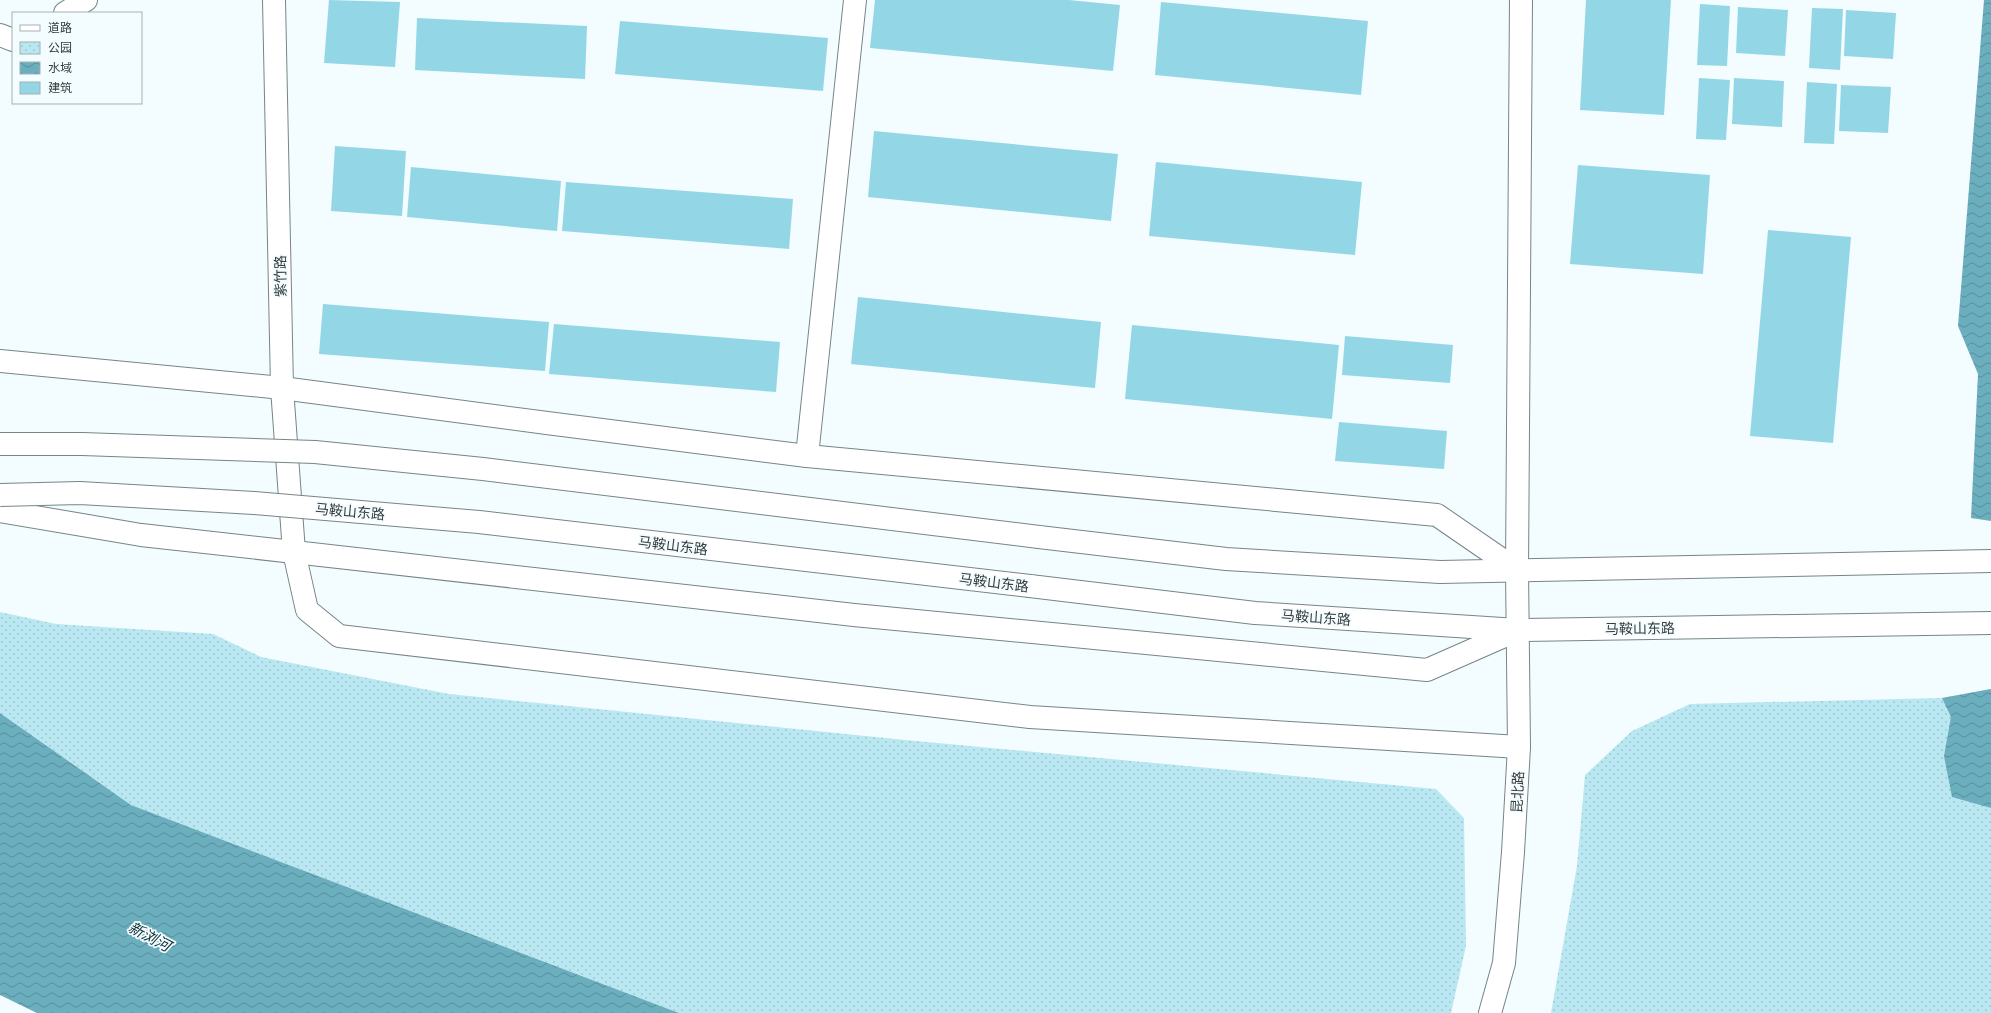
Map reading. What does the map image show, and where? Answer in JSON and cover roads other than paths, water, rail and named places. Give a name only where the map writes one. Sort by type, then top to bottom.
[{"type":"main road","points":[[67,12],[86,0]]},
{"type":"main road","name":"紫竹路","points":[[274,0],[282,388],[294,552],[307,610],[339,636],[1030,717],[1520,747]]},
{"type":"main road","points":[[807,456],[856,0]]},
{"type":"main road","name":"昆北路","points":[[1490,1013],[1504,963],[1520,747],[1517,570],[1521,0]]},
{"type":"main road","points":[[0,35],[12,40]]},
{"type":"main road","points":[[0,361],[282,388],[807,456],[1437,515],[1517,570]]},
{"type":"main road","points":[[0,444],[82,444],[315,452],[491,470],[1226,559],[1440,572],[1991,562]]},
{"type":"main road","name":"马鞍山东路","points":[[0,495],[80,493],[104,494],[254,503],[464,521],[1255,613],[1518,630],[1991,623]]},
{"type":"main road","points":[[0,511],[141,535],[846,614],[1428,670],[1518,630]]},
{"type":"water","points":[[1984,0],[1991,0],[1991,521],[1971,518],[1978,374],[1958,326]]},
{"type":"water","points":[[1991,689],[1991,808],[1952,797],[1944,756],[1951,717],[1942,698]]},
{"type":"water","name":"新浏河","points":[[0,713],[131,805],[679,1013],[37,1013],[0,995]]}]
